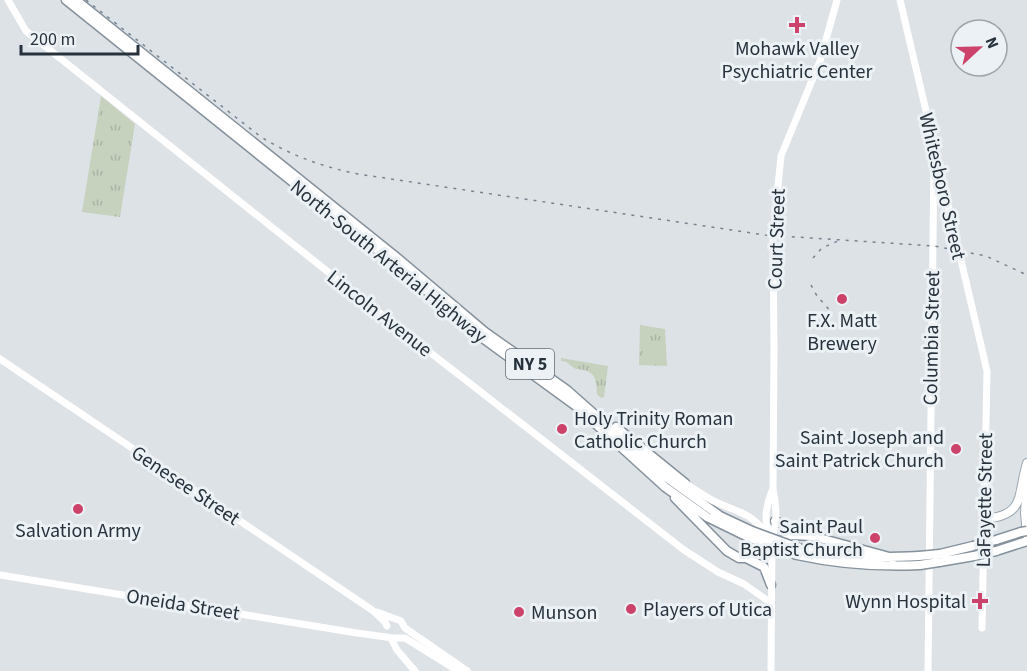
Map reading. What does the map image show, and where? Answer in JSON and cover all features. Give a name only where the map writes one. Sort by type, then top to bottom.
[{"type":"highway","name":"North-South Arterial Highway","points":[[66,0],[405,272],[473,331],[576,406],[665,487],[707,517],[830,562],[867,566],[974,556],[1024,542]]},
{"type":"highway","name":"North-South Arterial Highway","points":[[76,0],[377,241],[485,332],[567,390],[663,475],[720,516],[751,534]]},
{"type":"highway","points":[[567,390],[685,483]]},
{"type":"highway","points":[[665,487],[687,512],[733,556],[748,558],[765,567],[771,585]]},
{"type":"highway","points":[[771,520],[812,536],[893,558]]},
{"type":"highway","name":"North-South Arterial Highway","points":[[940,558],[973,546],[1025,532]]},
{"type":"highway","points":[[748,558],[763,554],[772,541],[792,535],[812,536]]},
{"type":"highway","name":"North-South Arterial Highway","points":[[799,552],[920,561]]},
{"type":"main road","points":[[983,519],[1002,517],[1016,507],[1027,463]]},
{"type":"main road","points":[[1025,532],[1027,482]]},
{"type":"street","name":"Lincoln Avenue","points":[[8,0],[26,31],[406,335],[660,532],[718,572],[744,584],[771,603]]},
{"type":"street","name":"Court Street","points":[[771,671],[772,541],[775,530],[771,520],[773,236],[781,156],[820,61],[837,0]]},
{"type":"street","name":"Whitesboro Street","points":[[900,0],[987,371]]},
{"type":"street","name":"Columbia Street","points":[[928,671],[935,150]]},
{"type":"street","name":"Genesee Street","points":[[0,359],[372,610],[385,622],[386,627]]},
{"type":"street","name":"LaFayette Street","points":[[982,628],[987,371]]},
{"type":"street","points":[[685,483],[707,498],[771,520]]},
{"type":"street","points":[[746,513],[772,541]]},
{"type":"street","name":"Oneida Street","points":[[0,575],[395,637]]},
{"type":"street","name":"Genesee Street","points":[[372,610],[401,621],[405,628]]},
{"type":"street","name":"Oneida Street","points":[[366,634],[383,631],[390,622],[395,620]]},
{"type":"street","points":[[386,627],[395,637],[397,650],[415,671]]},
{"type":"street","points":[[395,637],[405,628],[467,671]]},
{"type":"street","points":[[395,637],[412,641],[458,671]]},
{"type":"green space","points":[[101,96],[135,124],[120,217],[82,212]]},
{"type":"green space","points":[[640,325],[665,329],[667,366],[639,365]]},
{"type":"green space","points":[[561,358],[608,366],[604,397],[601,398],[597,394],[595,379],[591,373],[575,369],[567,362],[561,361]]},
{"type":"railway","points":[[86,0],[261,137],[296,155],[332,168],[358,174],[765,235],[934,246],[986,256],[1027,275]]},
{"type":"railway","points":[[813,258],[822,248],[838,241]]},
{"type":"railway","points":[[811,285],[817,296],[832,313]]},
{"type":"place","name":"Mohawk Valley Psychiatric Center","points":[[797,25]]},
{"type":"place","name":"F.X. Matt Brewery","points":[[842,299]]},
{"type":"place","name":"Holy Trinity Roman Catholic Church","points":[[562,429]]},
{"type":"place","name":"Saint Joseph and Saint Patrick Church","points":[[956,449]]},
{"type":"place","name":"Salvation Army","points":[[78,509]]},
{"type":"place","name":"Saint Paul Baptist Church","points":[[875,538]]},
{"type":"place","name":"Wynn Hospital","points":[[980,601]]},
{"type":"place","name":"Players of Utica","points":[[631,609]]},
{"type":"place","name":"Munson","points":[[519,612]]}]
